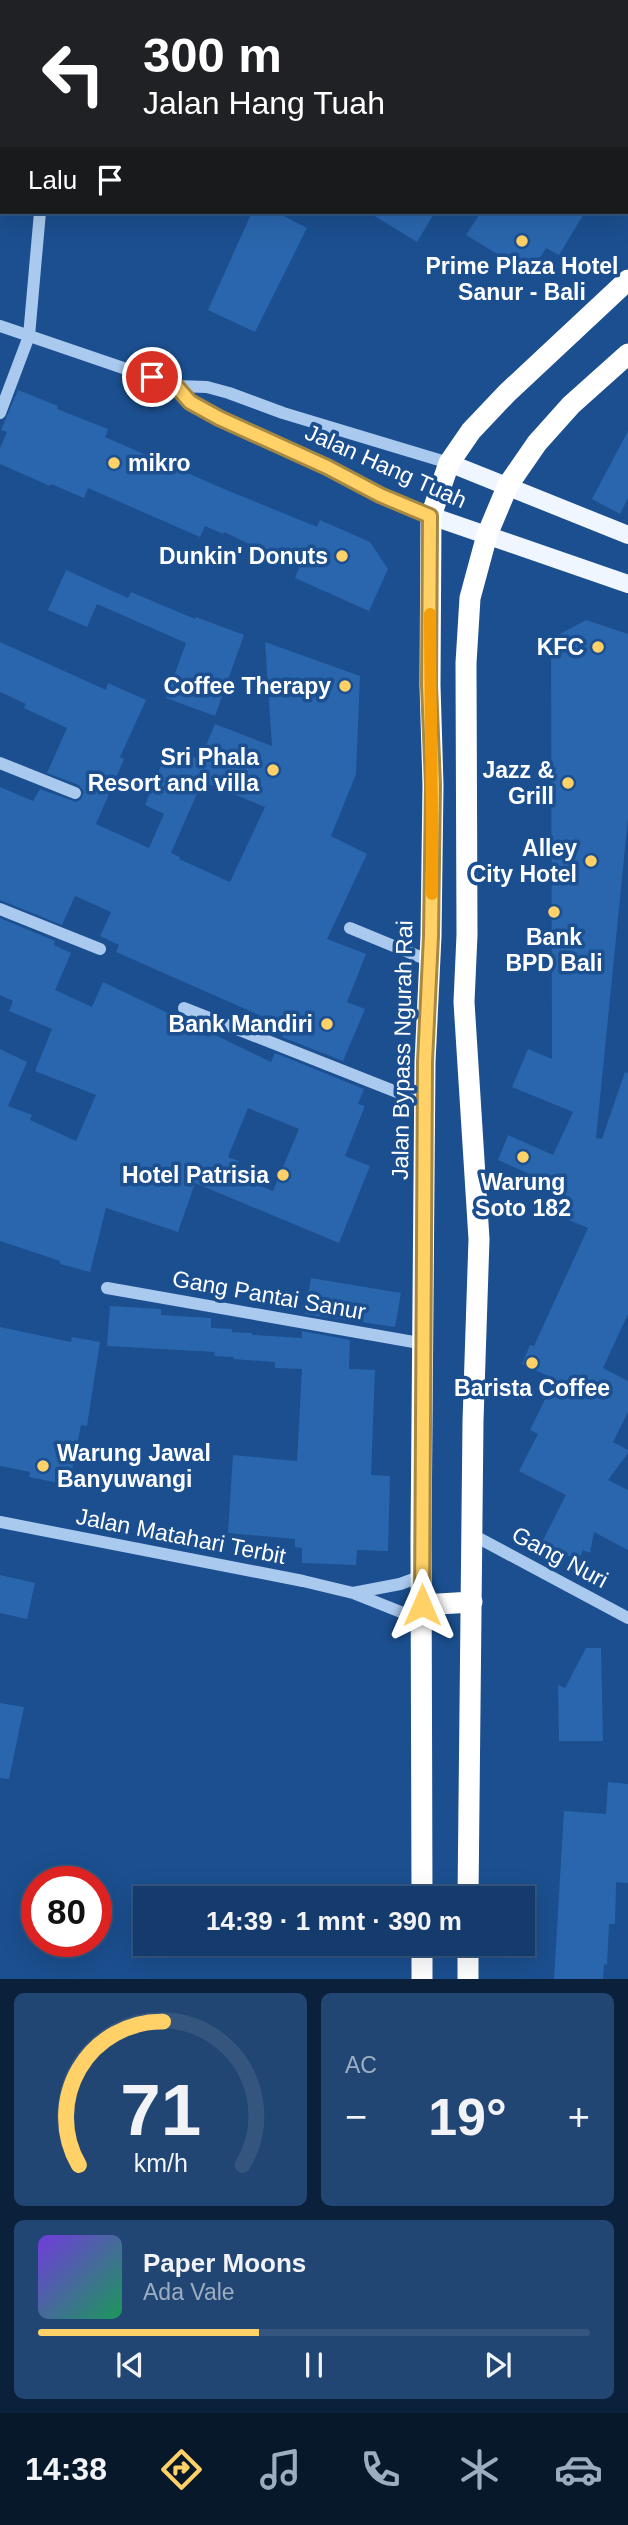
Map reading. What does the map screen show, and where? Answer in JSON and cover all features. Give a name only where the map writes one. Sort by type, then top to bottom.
[{"type":"highway","name":"Jalan Bypass Ngurah Rai","points":[[422,1886],[421,1613],[427,1104],[425,1062],[431,936],[433,785],[429,685],[430,516],[449,463],[471,431],[507,393],[628,280]]},
{"type":"highway","points":[[468,1886],[471,1534],[479,1239],[464,1002],[467,935],[466,663],[470,598],[487,535],[508,485],[537,443],[570,405],[628,354]]},
{"type":"highway","points":[[431,936],[467,935]]},
{"type":"highway","points":[[421,1613],[472,1602]]},
{"type":"highway","points":[[422,1956],[422,1979]]},
{"type":"highway","points":[[468,1956],[468,1979]]},
{"type":"main road","name":"Jalan Hang Tuah","points":[[449,463],[628,535]]},
{"type":"main road","name":"Jalan Hang Tuah","points":[[430,516],[628,583]]},
{"type":"street","points":[[0,413],[29,336],[40,214]]},
{"type":"street","name":"Jalan Hang Tuah","points":[[0,326],[176,386],[207,387],[229,393],[296,417],[449,463]]},
{"type":"street","name":"Jalan Hang Tuah","points":[[176,386],[190,402],[204,411],[430,516]]},
{"type":"street","points":[[0,763],[75,793]]},
{"type":"street","points":[[0,909],[100,949]]},
{"type":"street","points":[[350,928],[430,961]]},
{"type":"street","points":[[184,1008],[427,1104]]},
{"type":"street","name":"Gang Pantai Sanur","points":[[107,1288],[425,1344]]},
{"type":"street","name":"Jalan Matahari Terbit","points":[[0,1522],[353,1592],[421,1613]]},
{"type":"street","name":"Gang Nuri","points":[[471,1534],[628,1618]]},
{"type":"street","name":"Jalan Matahari Terbit","points":[[353,1592],[400,1584],[422,1576]]},
{"type":"building","points":[[251,214],[280,214],[307,228],[255,332],[208,310]]},
{"type":"building","name":"Prime Plaza Hotel Sanur - Bali","points":[[371,214],[434,214],[417,242]]},
{"type":"building","name":"Prime Plaza Hotel Sanur - Bali","points":[[480,214],[584,214],[559,255],[546,248],[530,274],[466,235]]},
{"type":"building","points":[[18,390],[108,429],[105,437],[224,489],[317,527],[320,520],[370,542],[388,569],[369,611],[295,578],[299,568],[224,532],[223,534],[205,526],[200,537],[88,488],[84,498],[0,464],[0,448],[7,432],[1,430]]},
{"type":"building","points":[[628,431],[628,498],[620,514],[592,499]]},
{"type":"building","points":[[66,570],[128,598],[131,592],[195,619],[196,617],[244,635],[215,716],[166,698],[186,643],[97,604],[87,627],[48,610]]},
{"type":"building","points":[[586,620],[628,634],[628,818],[596,1138],[602,1139],[625,1072],[628,1073],[628,1314],[603,1368],[628,1381],[628,1412],[613,1442],[628,1450],[628,1453],[608,1480],[628,1490],[628,1550],[594,1532],[590,1553],[583,1550],[578,1561],[542,1542],[566,1495],[519,1471],[538,1434],[530,1430],[555,1379],[522,1364],[530,1345],[534,1346],[588,1228],[547,1211],[557,1186],[498,1160],[508,1135],[553,1155],[573,1112],[512,1087],[528,1049],[552,1059],[551,639]]},
{"type":"building","points":[[0,642],[106,690],[108,683],[146,700],[120,757],[124,759],[96,824],[149,848],[164,814],[145,805],[169,746],[200,760],[215,724],[272,746],[265,642],[360,676],[356,774],[331,836],[367,854],[327,939],[366,954],[347,1002],[365,1009],[343,1061],[282,1037],[286,1027],[116,952],[119,945],[100,936],[111,912],[75,896],[62,925],[0,900],[0,787],[33,801],[40,789],[76,802],[84,792],[79,785],[47,773],[67,728],[24,708],[26,704],[0,692]],"holes":[[[206,783],[265,807],[230,882],[171,853],[198,791],[202,793]]]},
{"type":"building","points":[[0,918],[55,941],[54,945],[71,953],[55,990],[92,1007],[103,982],[168,1013],[166,1018],[209,1037],[211,1033],[271,1062],[275,1053],[364,1089],[358,1104],[365,1106],[345,1156],[370,1166],[339,1243],[195,1183],[178,1232],[106,1208],[90,1272],[60,1264],[60,1261],[0,1241],[0,1049],[27,1062],[8,1106],[32,1115],[30,1120],[76,1141],[96,1095],[35,1071],[52,1029],[9,1011],[13,1001],[0,995]],"holes":[[[248,1108],[299,1129],[273,1191],[233,1174],[239,1161],[228,1157]]]},
{"type":"building","points":[[311,1278],[401,1293],[395,1327],[305,1314]]},
{"type":"building","points":[[110,1306],[161,1309],[161,1315],[211,1318],[211,1328],[232,1329],[232,1332],[252,1335],[302,1338],[302,1331],[350,1340],[349,1369],[375,1370],[371,1475],[390,1476],[388,1551],[357,1550],[356,1565],[302,1563],[302,1548],[295,1547],[295,1539],[228,1533],[233,1455],[297,1461],[302,1369],[275,1368],[275,1362],[214,1356],[215,1352],[107,1346]]},
{"type":"building","points":[[0,1327],[71,1342],[72,1337],[100,1342],[87,1426],[81,1425],[69,1485],[29,1477],[30,1472],[0,1466]]},
{"type":"building","points":[[0,1575],[35,1583],[27,1619],[0,1613]]},
{"type":"building","points":[[586,1648],[601,1648],[603,1741],[559,1741],[558,1685],[565,1688]]},
{"type":"building","points":[[0,1703],[24,1707],[9,1779],[0,1778]]},
{"type":"building","points":[[608,1782],[628,1784],[628,1883],[616,1882],[615,1924],[609,1924],[607,1965],[604,1964],[603,1979],[554,1979],[564,1811],[606,1814]]},
{"type":"slow traffic","points":[[430,614],[432,894]]},
{"type":"place","name":"Prime Plaza Hotel Sanur - Bali","points":[[522,241]]},
{"type":"place","name":"mikro","points":[[114,463]]},
{"type":"place","name":"Dunkin' Donuts","points":[[342,556]]},
{"type":"place","name":"KFC","points":[[598,647]]},
{"type":"place","name":"Coffee Therapy","points":[[345,686]]},
{"type":"place","name":"Sri Phala Resort and villa","points":[[273,770]]},
{"type":"place","name":"Jazz & Grill","points":[[568,783]]},
{"type":"place","name":"Alley City Hotel","points":[[591,861]]},
{"type":"place","name":"Bank BPD Bali","points":[[554,912]]},
{"type":"place","name":"Bank Mandiri","points":[[327,1024]]},
{"type":"place","name":"Warung Soto 182","points":[[523,1157]]},
{"type":"place","name":"Hotel Patrisia","points":[[283,1175]]},
{"type":"place","name":"Barista Coffee","points":[[532,1363]]},
{"type":"place","name":"Warung Jawal Banyuwangi","points":[[43,1466]]},
{"type":"route","points":[[152,377],[176,386],[190,402],[204,411],[430,516],[429,685],[433,785],[431,936],[425,1062],[427,1104],[422,1605]]}]
